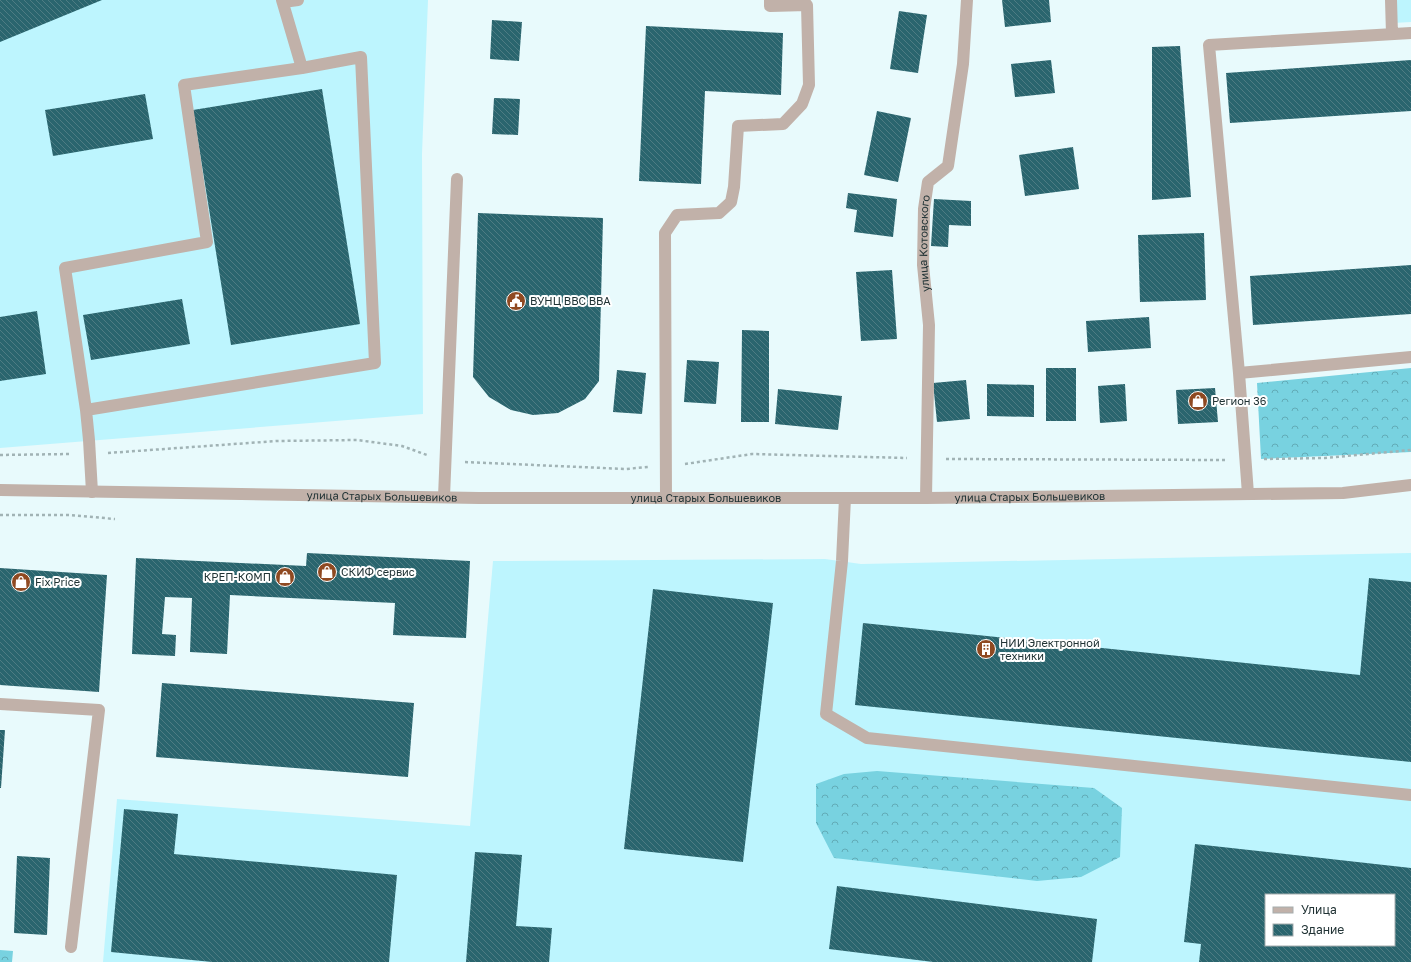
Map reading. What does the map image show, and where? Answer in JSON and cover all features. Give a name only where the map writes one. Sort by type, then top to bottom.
[{"type":"street","points":[[298,0],[282,1],[302,68]]},
{"type":"street","points":[[666,498],[665,233],[677,215],[719,213],[731,202],[734,187],[738,126],[783,124],[802,104],[809,85],[807,5],[770,6],[770,0]]},
{"type":"street","name":"улица Котовского","points":[[926,498],[929,326],[923,264],[924,209],[928,182],[948,166],[963,64],[967,0]]},
{"type":"street","points":[[1391,0],[1392,34]]},
{"type":"street","points":[[1248,494],[1239,373],[1209,45],[1411,33]]},
{"type":"street","points":[[86,410],[375,363],[361,57],[302,68],[184,85],[206,242],[65,268],[86,410],[92,492]]},
{"type":"street","points":[[444,497],[457,179]]},
{"type":"street","points":[[1239,373],[1411,357]]},
{"type":"street","name":"улица Старых Большевиков","points":[[0,490],[479,498],[926,498],[1343,493],[1411,484]]},
{"type":"street","points":[[845,498],[842,561],[826,714],[867,738],[1411,795]]},
{"type":"street","points":[[0,704],[99,710],[71,947]]},
{"type":"path","points":[[0,455],[90,454],[277,441],[357,440],[402,446],[446,461],[626,469],[666,466],[752,454],[926,459],[1245,460],[1325,458],[1411,450]]},
{"type":"path","points":[[0,515],[69,515],[115,519]]},
{"type":"shaded area","points":[[0,0],[428,0],[422,154],[423,414],[0,448]]},
{"type":"shaded area","points":[[1391,0],[1411,0],[1411,22],[1393,23]]},
{"type":"shaded area","points":[[1411,553],[1411,962],[103,962],[117,799],[470,826],[493,561],[825,559],[861,564]]},
{"type":"green space","points":[[1411,368],[1411,452],[1261,459],[1257,383]]},
{"type":"green space","points":[[877,771],[1094,788],[1122,808],[1120,857],[1081,877],[1037,881],[834,858],[816,823],[816,784],[844,774]]},
{"type":"green space","points":[[0,950],[13,951],[12,962],[0,962]]},
{"type":"building","points":[[0,0],[102,0],[0,42]]},
{"type":"building","points":[[1002,0],[1049,0],[1051,22],[1005,27]]},
{"type":"building","points":[[899,11],[927,15],[918,73],[890,69]]},
{"type":"building","points":[[492,20],[522,22],[519,61],[490,59]]},
{"type":"building","points":[[646,26],[783,33],[781,95],[705,91],[701,184],[639,181]]},
{"type":"building","points":[[1180,46],[1191,197],[1152,200],[1152,47]]},
{"type":"building","points":[[1051,60],[1055,93],[1015,97],[1011,64]]},
{"type":"building","points":[[1411,60],[1411,111],[1230,123],[1226,73]]},
{"type":"building","points":[[322,89],[360,324],[231,345],[193,110]]},
{"type":"building","points":[[145,94],[153,139],[53,156],[45,110]]},
{"type":"building","points":[[494,98],[520,99],[518,135],[492,134]]},
{"type":"building","points":[[877,111],[911,118],[898,182],[864,175]]},
{"type":"building","points":[[1073,147],[1079,189],[1025,196],[1019,155]]},
{"type":"building","points":[[848,193],[897,199],[893,237],[854,232],[857,210],[846,208]]},
{"type":"building","points":[[934,199],[971,201],[971,226],[949,225],[948,247],[931,246]]},
{"type":"building","points":[[478,213],[603,218],[599,381],[585,399],[558,413],[533,415],[511,410],[489,397],[473,377]]},
{"type":"building","points":[[1204,233],[1206,300],[1140,302],[1138,235]]},
{"type":"building","points":[[1411,265],[1411,314],[1253,325],[1250,276]]},
{"type":"building","points":[[892,270],[897,339],[861,341],[856,272]]},
{"type":"building","points":[[182,299],[190,344],[91,360],[83,315]]},
{"type":"building","points":[[37,311],[46,374],[0,381],[0,317]]},
{"type":"building","points":[[1149,317],[1151,348],[1088,352],[1086,321]]},
{"type":"building","points":[[742,330],[769,331],[769,422],[741,422]]},
{"type":"building","points":[[687,360],[719,362],[716,404],[684,402]]},
{"type":"building","points":[[1046,368],[1076,368],[1076,421],[1046,421]]},
{"type":"building","points":[[617,370],[646,373],[642,414],[613,412]]},
{"type":"building","points":[[966,380],[970,419],[937,422],[933,383]]},
{"type":"building","points":[[987,384],[1034,385],[1034,417],[987,416]]},
{"type":"building","points":[[1125,384],[1127,421],[1100,423],[1098,386]]},
{"type":"building","points":[[1215,388],[1218,422],[1178,424],[1176,390]]},
{"type":"building","points":[[778,389],[842,396],[838,430],[775,424]]},
{"type":"building","points":[[307,553],[470,561],[466,638],[393,635],[395,603],[230,595],[227,654],[190,652],[192,598],[165,597],[162,634],[176,635],[175,656],[132,654],[136,558],[306,566]]},
{"type":"building","points":[[0,568],[107,575],[99,692],[0,685]]},
{"type":"building","name":"НИИ Электронной техники","points":[[1369,578],[1411,582],[1411,762],[855,705],[863,623],[1360,675]]},
{"type":"building","points":[[653,589],[773,603],[743,862],[624,849]]},
{"type":"building","points":[[162,683],[414,703],[408,777],[156,757]]},
{"type":"building","points":[[0,730],[5,730],[1,788],[0,788]]},
{"type":"building","points":[[124,809],[178,814],[174,854],[397,875],[389,962],[212,962],[111,952]]},
{"type":"building","points":[[1195,844],[1411,868],[1411,962],[1199,962],[1201,944],[1184,942]]},
{"type":"building","points":[[475,852],[522,855],[516,926],[552,928],[549,962],[466,962]]},
{"type":"building","points":[[17,856],[50,858],[47,935],[14,933]]},
{"type":"building","points":[[837,886],[1097,919],[1092,962],[933,962],[829,949]]},
{"type":"place","name":"ВУНЦ ВВС ВВА","points":[[516,301]]},
{"type":"place","name":"Регион 36","points":[[1198,401]]},
{"type":"place","name":"СКИФ сервис","points":[[327,572]]},
{"type":"place","name":"КРЕП-КОМП","points":[[285,577]]},
{"type":"place","name":"Fix Price","points":[[21,582]]},
{"type":"place","name":"НИИ Электронной техники","points":[[986,649]]}]
